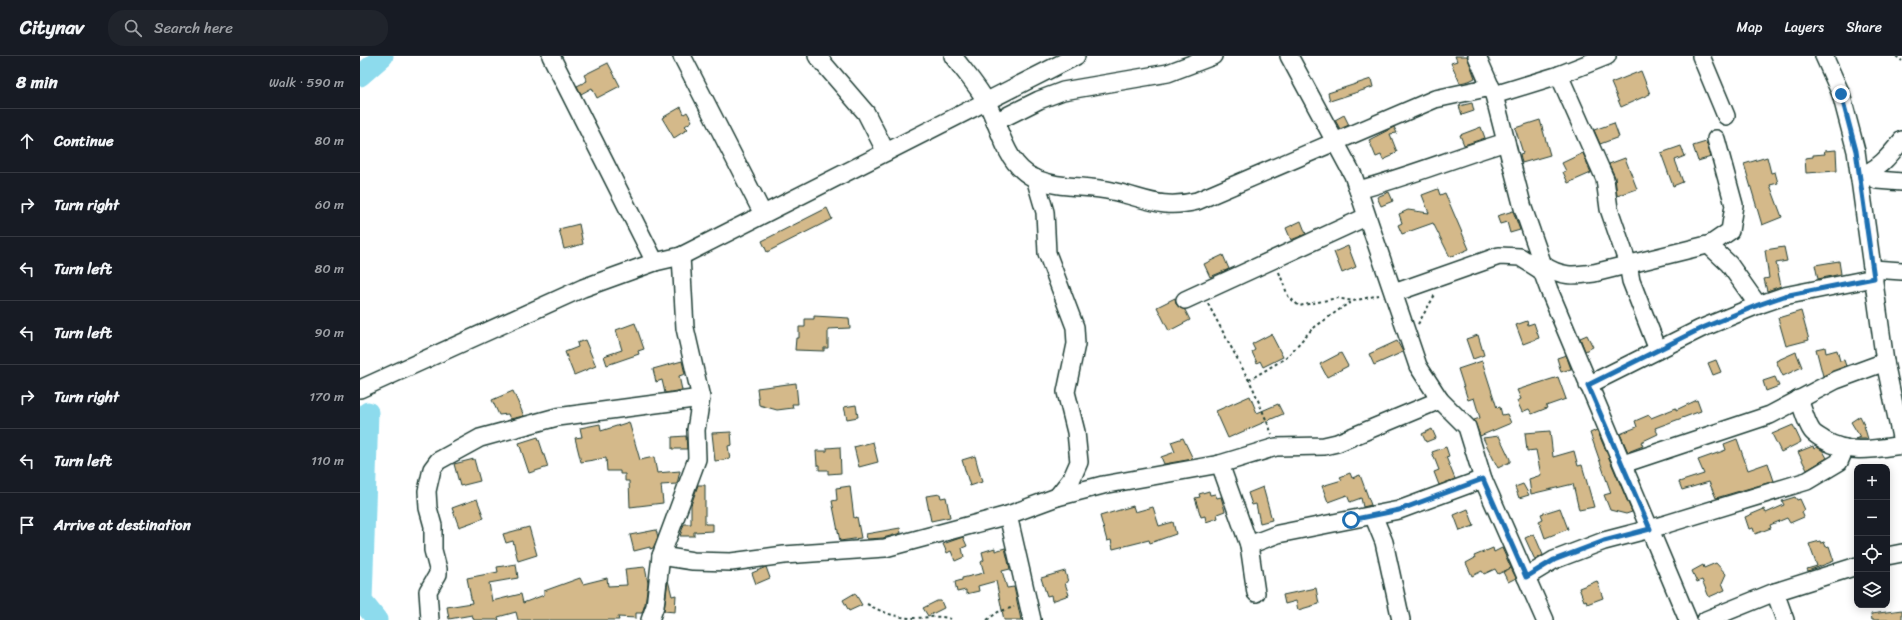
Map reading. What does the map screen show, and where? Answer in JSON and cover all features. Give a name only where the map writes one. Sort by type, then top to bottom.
[{"type":"street","points":[[551,56],[655,262]]},
{"type":"street","points":[[682,56],[763,214]]},
{"type":"street","points":[[817,56],[866,113],[886,152]]},
{"type":"street","points":[[952,56],[986,102],[1011,158],[1024,172],[1035,178],[1058,184],[1096,187],[1168,205],[1197,201],[1435,100],[1492,91],[1559,75],[1607,56]]},
{"type":"street","points":[[360,389],[583,288],[655,262],[681,256],[1076,56]]},
{"type":"street","points":[[995,122],[1038,100],[1063,91],[1168,74],[1213,56]]},
{"type":"street","points":[[1289,56],[1334,142],[1349,167],[1394,293],[1418,366],[1440,400],[1467,427],[1483,479],[1545,620]]},
{"type":"street","points":[[1477,56],[1492,91],[1523,208],[1542,268],[1588,385],[1623,464],[1688,620]]},
{"type":"street","points":[[1701,56],[1726,116]]},
{"type":"street","points":[[1800,399],[1811,430],[1828,442],[1844,448],[1873,450],[1902,444],[1899,418],[1885,362],[1873,273],[1863,174],[1841,94],[1824,56]]},
{"type":"street","points":[[1559,75],[1605,179],[1609,209],[1628,264],[1631,281],[1658,350]]},
{"type":"street","points":[[1394,293],[1449,272],[1474,266],[1499,256],[1510,255],[1520,257],[1556,274],[1577,276],[1609,270],[1711,244],[1730,231],[1734,205],[1716,139]]},
{"type":"street","points":[[1863,174],[1882,163],[1902,140]]},
{"type":"street","points":[[1358,190],[1391,182],[1462,155],[1506,142]]},
{"type":"street","points":[[1863,174],[1878,180],[1902,182]]},
{"type":"street","points":[[1035,178],[1045,212],[1047,253],[1075,327],[1076,344],[1066,392],[1076,432],[1079,462],[1072,478],[1056,497]]},
{"type":"street","points":[[1185,300],[1366,217]]},
{"type":"street","points":[[1711,244],[1718,254],[1729,264],[1758,305]]},
{"type":"street","points":[[650,620],[655,606],[661,556],[697,459],[696,430],[701,398],[685,328],[681,256]]},
{"type":"street","points":[[1588,385],[1700,329],[1758,305],[1784,296],[1873,273],[1902,271]]},
{"type":"street","points":[[1623,464],[1770,415],[1836,380],[1885,362]]},
{"type":"street","points":[[430,620],[428,591],[438,574],[438,569],[433,550],[433,526],[428,508],[427,491],[432,469],[438,461],[480,438],[557,417],[701,398]]},
{"type":"street","points":[[661,556],[693,562],[731,562],[784,555],[885,548],[1008,516],[1056,497],[1103,485],[1220,464],[1276,447],[1324,446],[1338,443],[1440,400]]},
{"type":"street","points":[[1526,577],[1554,560],[1604,541],[1650,529],[1807,481],[1839,462],[1844,448]]},
{"type":"street","points":[[1220,464],[1249,545],[1256,593]]},
{"type":"street","points":[[1249,545],[1278,534],[1399,510],[1483,479]]},
{"type":"street","points":[[1373,515],[1384,542],[1401,620]]},
{"type":"street","points":[[1008,516],[1032,620]]},
{"type":"street","points":[[1890,555],[1902,553]]},
{"type":"street","points":[[1706,620],[1775,592],[1854,567]]},
{"type":"street","points":[[1775,592],[1785,620]]},
{"type":"path","points":[[1896,56],[1902,61]]},
{"type":"path","points":[[1274,260],[1288,296],[1295,304],[1301,306],[1337,298],[1353,301],[1394,293]]},
{"type":"path","points":[[1410,341],[1424,311],[1449,272]]},
{"type":"path","points":[[1202,292],[1266,415],[1276,447]]},
{"type":"path","points":[[1249,380],[1286,358],[1312,328],[1353,301]]},
{"type":"path","points":[[987,620],[998,612],[1028,603]]},
{"type":"path","points":[[868,604],[884,613],[901,617],[913,618],[941,616],[954,620]]},
{"type":"building","points":[[1455,56],[1467,56],[1475,78],[1460,83],[1451,63],[1457,61]]},
{"type":"building","points":[[608,63],[620,86],[597,98],[592,88],[581,94],[577,86],[587,81],[584,75]]},
{"type":"building","points":[[1641,71],[1650,94],[1621,107],[1611,83]]},
{"type":"building","points":[[1371,79],[1373,87],[1330,101],[1328,93]]},
{"type":"building","points":[[1472,103],[1474,111],[1462,115],[1459,106]]},
{"type":"building","points":[[681,107],[684,114],[687,112],[692,121],[685,126],[688,129],[674,138],[662,118]]},
{"type":"building","points":[[1344,115],[1349,125],[1340,129],[1335,120]]},
{"type":"building","points":[[1540,120],[1550,155],[1522,163],[1520,154],[1523,153],[1515,128]]},
{"type":"building","points":[[1614,123],[1619,137],[1600,144],[1594,130]]},
{"type":"building","points":[[1394,127],[1397,133],[1390,134],[1397,152],[1391,154],[1392,156],[1383,160],[1381,155],[1376,157],[1369,140]]},
{"type":"building","points":[[1481,127],[1485,138],[1464,145],[1460,135]]},
{"type":"building","points":[[1706,142],[1711,157],[1698,161],[1693,146]]},
{"type":"building","points":[[1681,146],[1685,156],[1675,160],[1683,182],[1673,186],[1661,153]]},
{"type":"building","points":[[1836,150],[1837,171],[1806,173],[1805,158],[1813,157],[1813,155],[1825,154],[1824,151]]},
{"type":"building","points":[[1583,153],[1591,173],[1568,183],[1563,172],[1566,171],[1562,163]]},
{"type":"building","points":[[1767,157],[1771,173],[1775,172],[1778,183],[1770,185],[1782,217],[1762,225],[1744,164]]},
{"type":"building","points":[[1625,158],[1637,189],[1617,196],[1615,177],[1609,164]]},
{"type":"building","points":[[1438,189],[1440,195],[1445,193],[1469,249],[1450,257],[1433,223],[1402,234],[1398,225],[1402,223],[1399,214],[1408,210],[1429,213],[1422,195]]},
{"type":"building","points":[[1389,192],[1393,201],[1381,206],[1377,197]]},
{"type":"building","points":[[827,208],[832,219],[767,252],[762,241]]},
{"type":"building","points":[[1513,211],[1520,230],[1510,233],[1507,222],[1500,224],[1497,216]]},
{"type":"building","points":[[1301,221],[1306,234],[1291,240],[1286,228]]},
{"type":"building","points":[[579,224],[583,244],[564,249],[559,229]]},
{"type":"building","points":[[1348,246],[1356,267],[1342,273],[1334,252]]},
{"type":"building","points":[[1784,247],[1787,261],[1776,263],[1781,286],[1767,291],[1764,279],[1769,278],[1765,250]]},
{"type":"building","points":[[1223,255],[1229,269],[1210,277],[1204,264]]},
{"type":"building","points":[[1839,261],[1841,274],[1818,279],[1815,265]]},
{"type":"building","points":[[1175,298],[1176,304],[1185,310],[1190,320],[1169,331],[1157,307]]},
{"type":"building","points":[[1801,311],[1809,340],[1786,346],[1778,318]]},
{"type":"building","points":[[814,316],[849,318],[850,328],[828,329],[828,348],[824,348],[824,351],[795,350],[796,338],[799,338],[799,327],[805,327],[805,319],[814,319]]},
{"type":"building","points":[[1527,321],[1528,325],[1534,323],[1539,338],[1523,344],[1516,325]]},
{"type":"building","points":[[635,323],[644,349],[638,351],[639,354],[607,365],[604,356],[622,350],[616,330]]},
{"type":"building","points":[[1271,334],[1283,357],[1263,367],[1260,361],[1257,363],[1252,352],[1255,350],[1252,344]]},
{"type":"building","points":[[1478,335],[1484,355],[1473,359],[1466,339]]},
{"type":"building","points":[[1587,335],[1593,347],[1585,351],[1580,338]]},
{"type":"building","points":[[585,340],[596,366],[574,375],[565,352],[578,347],[577,343]]},
{"type":"building","points":[[1397,341],[1403,352],[1374,365],[1369,354]]},
{"type":"building","points":[[1825,347],[1826,353],[1837,350],[1840,361],[1844,360],[1846,366],[1823,376],[1816,349]]},
{"type":"building","points":[[1796,352],[1802,367],[1783,376],[1776,361]]},
{"type":"building","points":[[1341,353],[1348,366],[1327,377],[1320,364]]},
{"type":"building","points":[[1566,355],[1571,369],[1561,372],[1557,358]]},
{"type":"building","points":[[1716,360],[1721,372],[1713,375],[1708,363]]},
{"type":"building","points":[[682,361],[685,374],[679,376],[682,390],[665,393],[662,380],[656,382],[653,369]]},
{"type":"building","points":[[1482,361],[1497,408],[1500,407],[1502,415],[1507,414],[1511,423],[1480,436],[1474,420],[1480,418],[1474,398],[1468,400],[1458,369]]},
{"type":"building","points":[[1558,377],[1566,399],[1546,406],[1547,408],[1532,414],[1529,409],[1522,412],[1517,401],[1521,399],[1517,390]]},
{"type":"building","points":[[1775,377],[1779,386],[1766,391],[1763,381]]},
{"type":"building","points":[[796,383],[798,404],[792,404],[793,408],[777,410],[759,405],[757,388]]},
{"type":"building","points":[[513,391],[524,416],[510,419],[508,414],[499,415],[492,400]]},
{"type":"building","points":[[1250,396],[1257,413],[1278,404],[1283,414],[1228,438],[1216,411]]},
{"type":"building","points":[[1697,400],[1701,411],[1655,428],[1658,434],[1641,442],[1643,446],[1628,452],[1620,434],[1637,427],[1635,421],[1649,415],[1651,418],[1676,408],[1676,410]]},
{"type":"building","points":[[856,405],[858,417],[847,419],[844,407]]},
{"type":"building","points":[[1860,416],[1868,439],[1855,439],[1860,437],[1851,422]]},
{"type":"building","points":[[629,422],[640,460],[654,457],[657,473],[680,471],[677,484],[661,485],[663,503],[630,507],[629,481],[625,481],[625,474],[620,474],[620,471],[607,471],[606,458],[581,462],[575,438],[582,437],[580,428],[600,424],[601,431]]},
{"type":"building","points":[[1793,425],[1801,442],[1781,452],[1772,434]]},
{"type":"building","points":[[1432,429],[1436,438],[1426,442],[1422,434]]},
{"type":"building","points":[[1597,430],[1632,512],[1626,514],[1610,510],[1604,495],[1611,493],[1590,433]]},
{"type":"building","points":[[1550,431],[1553,457],[1574,451],[1578,466],[1582,465],[1594,507],[1579,510],[1573,484],[1531,494],[1529,479],[1541,475],[1536,450],[1527,451],[1525,433]]},
{"type":"building","points":[[731,432],[732,445],[728,446],[730,459],[715,461],[712,433]]},
{"type":"building","points":[[686,436],[687,449],[672,449],[672,437]]},
{"type":"building","points":[[1499,436],[1510,462],[1498,468],[1483,438]]},
{"type":"building","points":[[538,437],[548,467],[529,473],[519,443]]},
{"type":"building","points":[[1183,438],[1193,459],[1164,464],[1161,457],[1175,452],[1171,442]]},
{"type":"building","points":[[1737,439],[1748,470],[1768,463],[1774,481],[1716,498],[1709,482],[1682,490],[1679,482],[1704,474],[1698,460],[1726,450],[1724,444]]},
{"type":"building","points":[[873,442],[878,462],[859,467],[854,447]]},
{"type":"building","points":[[1813,446],[1814,449],[1817,447],[1823,451],[1827,458],[1807,470],[1798,452]]},
{"type":"building","points":[[840,447],[841,473],[828,474],[828,470],[819,470],[816,451],[827,451],[827,448]]},
{"type":"building","points":[[1446,447],[1449,456],[1446,457],[1455,479],[1439,485],[1434,472],[1439,470],[1432,452]]},
{"type":"building","points":[[975,456],[982,482],[970,486],[962,460]]},
{"type":"building","points":[[474,459],[480,481],[460,486],[454,464]]},
{"type":"building","points":[[1350,473],[1352,478],[1360,475],[1371,505],[1363,507],[1361,498],[1350,502],[1347,495],[1328,502],[1322,486],[1342,480],[1340,477]]},
{"type":"building","points":[[1523,484],[1529,495],[1519,498],[1515,487]]},
{"type":"building","points":[[698,485],[705,485],[705,524],[713,524],[713,531],[694,532],[694,536],[680,536],[684,524],[691,524],[691,505]]},
{"type":"building","points":[[850,486],[854,518],[857,517],[861,538],[840,541],[832,501],[837,500],[836,488]]},
{"type":"building","points":[[1263,487],[1272,520],[1260,523],[1256,504],[1252,505],[1248,493]]},
{"type":"building","points":[[1209,491],[1210,495],[1215,494],[1217,498],[1221,497],[1225,511],[1217,514],[1218,518],[1206,522],[1205,516],[1201,517],[1195,498],[1200,497],[1199,494]]},
{"type":"building","points":[[940,494],[941,498],[946,497],[950,517],[931,521],[926,496]]},
{"type":"building","points":[[1795,497],[1797,500],[1800,499],[1805,510],[1802,512],[1804,517],[1790,523],[1787,518],[1770,525],[1771,528],[1755,534],[1753,528],[1749,529],[1745,517],[1764,509],[1766,513],[1784,505],[1782,501]]},
{"type":"building","points":[[477,499],[484,518],[459,527],[452,508]]},
{"type":"building","points":[[1133,506],[1135,512],[1153,507],[1159,526],[1173,522],[1176,534],[1150,543],[1149,540],[1113,549],[1111,540],[1107,541],[1100,516]]},
{"type":"building","points":[[1560,508],[1568,529],[1545,538],[1539,521],[1543,519],[1541,514]]},
{"type":"building","points":[[1468,509],[1474,526],[1460,531],[1454,515]]},
{"type":"building","points":[[529,527],[537,555],[518,561],[513,541],[506,543],[503,534]]},
{"type":"building","points":[[900,528],[901,533],[883,538],[867,539],[866,534]]},
{"type":"building","points":[[656,530],[658,537],[653,548],[650,549],[650,547],[634,551],[630,535]]},
{"type":"building","points":[[1534,534],[1543,555],[1535,560],[1525,538]]},
{"type":"building","points":[[963,537],[967,546],[962,548],[964,557],[955,561],[951,551],[947,553],[943,544]]},
{"type":"building","points":[[1820,541],[1821,543],[1824,542],[1826,547],[1829,546],[1834,561],[1808,571],[1807,569],[1817,566],[1809,544]]},
{"type":"building","points":[[995,548],[995,551],[1005,548],[1010,569],[1002,571],[1007,588],[1014,587],[1021,620],[1004,620],[996,581],[978,586],[979,591],[966,594],[966,590],[957,592],[955,582],[962,580],[962,578],[984,573],[981,562],[984,560],[982,552]]},
{"type":"building","points":[[1493,548],[1494,552],[1502,548],[1511,568],[1498,574],[1495,569],[1484,574],[1482,571],[1472,576],[1466,563],[1475,558],[1474,556]]},
{"type":"building","points":[[1716,563],[1726,574],[1722,583],[1725,590],[1709,597],[1702,580],[1697,582],[1692,571],[1703,565],[1704,568]]},
{"type":"building","points":[[516,564],[518,578],[489,583],[492,601],[521,594],[523,603],[544,595],[544,591],[580,578],[583,584],[607,578],[608,586],[627,585],[625,569],[645,567],[648,583],[642,613],[636,613],[636,618],[618,617],[619,620],[518,620],[516,612],[498,617],[499,620],[474,620],[472,615],[449,619],[447,607],[472,603],[467,578],[498,572],[497,567]]},
{"type":"building","points":[[766,567],[770,578],[756,584],[752,573]]},
{"type":"building","points":[[1511,568],[1516,578],[1508,582],[1503,572]]},
{"type":"building","points":[[1065,571],[1068,582],[1065,583],[1069,595],[1052,601],[1051,595],[1047,596],[1041,578]]},
{"type":"building","points":[[668,580],[672,596],[676,595],[675,612],[664,611]]},
{"type":"building","points":[[1597,581],[1603,598],[1587,604],[1586,600],[1584,601],[1579,588]]},
{"type":"building","points":[[1316,588],[1319,604],[1298,610],[1296,601],[1285,604],[1283,595]]},
{"type":"building","points":[[855,593],[862,605],[849,611],[843,600]]},
{"type":"building","points":[[937,601],[941,601],[944,608],[928,616],[923,608]]},
{"type":"building","points":[[1902,610],[1902,620],[1872,620],[1871,614]]},
{"type":"waterway","points":[[360,76],[383,56]]},
{"type":"waterway","points":[[368,412],[362,601],[377,620]]},
{"type":"route","points":[[1351,520],[1399,510],[1483,479],[1526,577],[1554,560],[1604,541],[1650,529],[1588,385],[1700,329],[1758,305],[1784,296],[1874,278],[1856,151],[1841,94]]}]
